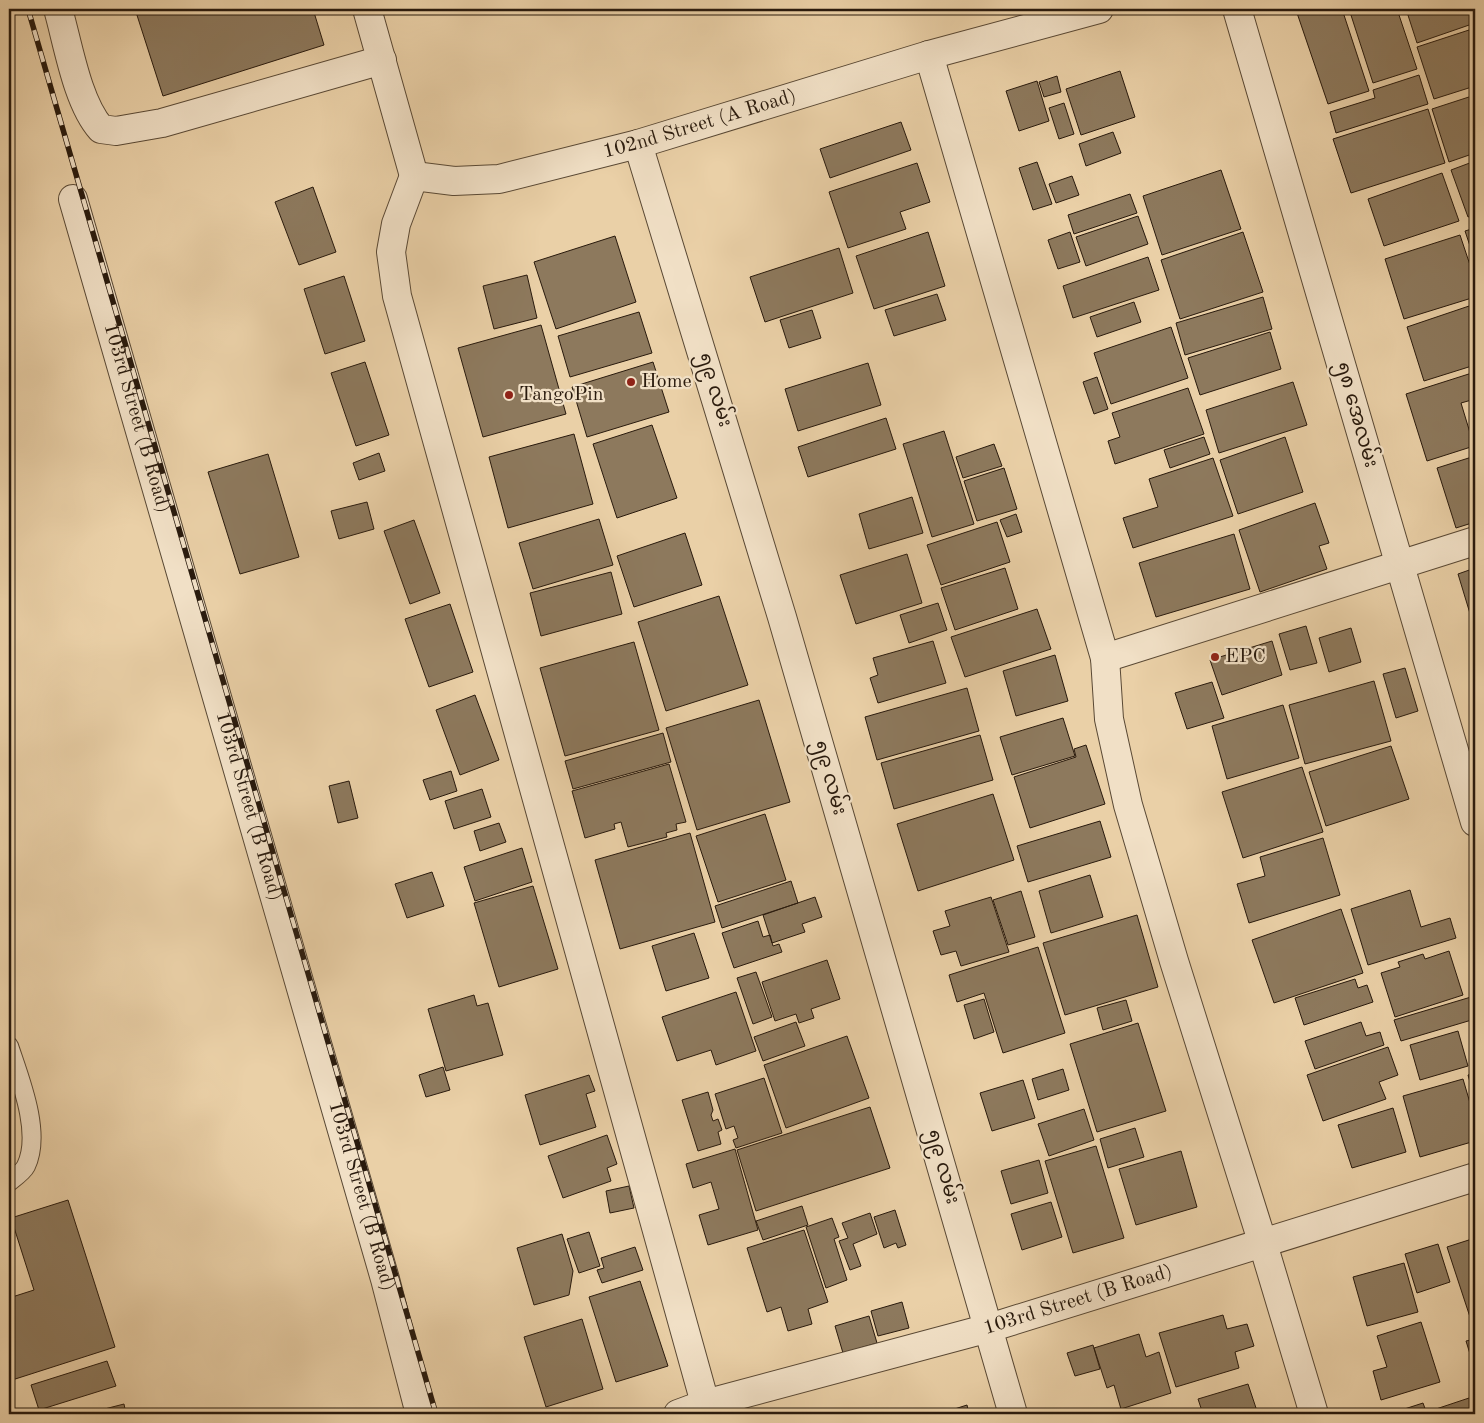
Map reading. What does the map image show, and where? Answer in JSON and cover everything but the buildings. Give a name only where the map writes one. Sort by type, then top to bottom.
[{"type":"street","points":[[58,9],[84,102],[92,119],[101,129],[116,131],[162,122],[382,60]]},
{"type":"street","points":[[367,9],[414,176],[396,224],[391,252],[397,296],[706,1409]]},
{"type":"street","name":"102nd Street (A Road)","points":[[414,176],[454,181],[499,179],[638,144],[929,55],[1099,9]]},
{"type":"street","name":"၅၈ အေလမ်း","points":[[1237,9],[1475,822]]},
{"type":"street","points":[[929,55],[1105,658],[1109,719],[1128,805],[1174,961],[1314,1414]]},
{"type":"street","name":"၅၉ လမ်း","points":[[638,144],[779,608],[989,1328],[1012,1414]]},
{"type":"street","name":"103rd Street (B Road)","points":[[73,199],[385,1279],[420,1414]]},
{"type":"street","points":[[1105,658],[1475,541]]},
{"type":"street","name":"103rd Street (B Road)","points":[[678,1414],[706,1409],[989,1328],[1475,1177]]},
{"type":"lane","points":[[9,1046],[23,1087],[32,1141],[25,1168],[9,1182]]},
{"type":"railway","points":[[28,9],[436,1414]]},
{"type":"place","name":"Home","points":[[631,382]]},
{"type":"place","name":"TangoPin","points":[[509,395]]},
{"type":"place","name":"EPC","points":[[1215,657]]}]
